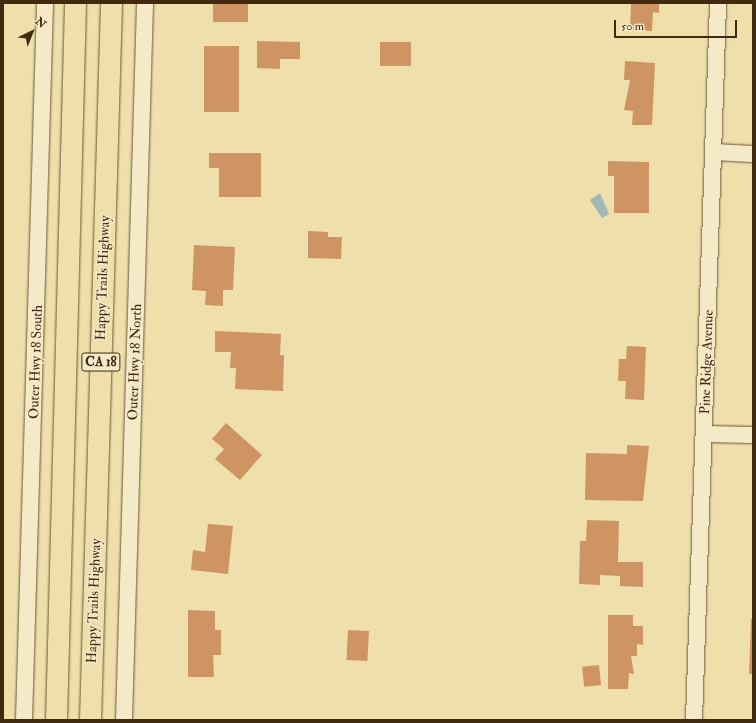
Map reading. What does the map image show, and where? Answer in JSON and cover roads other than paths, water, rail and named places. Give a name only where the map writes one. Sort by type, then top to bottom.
[{"type":"main road","name":"CA 18","points":[[56,720],[75,3]]},
{"type":"main road","name":"Happy Trails Highway","points":[[90,720],[111,3]]},
{"type":"street","name":"Outer Hwy 18 South","points":[[24,720],[45,3]]},
{"type":"street","name":"Outer Hwy 18 North","points":[[124,720],[145,3]]},
{"type":"street","name":"Pine Ridge Avenue","points":[[694,720],[705,434],[718,3]]},
{"type":"street","points":[[713,152],[753,154]]},
{"type":"street","points":[[705,434],[753,435]]},
{"type":"water","points":[[600,193],[609,214],[602,218],[590,200]]}]
